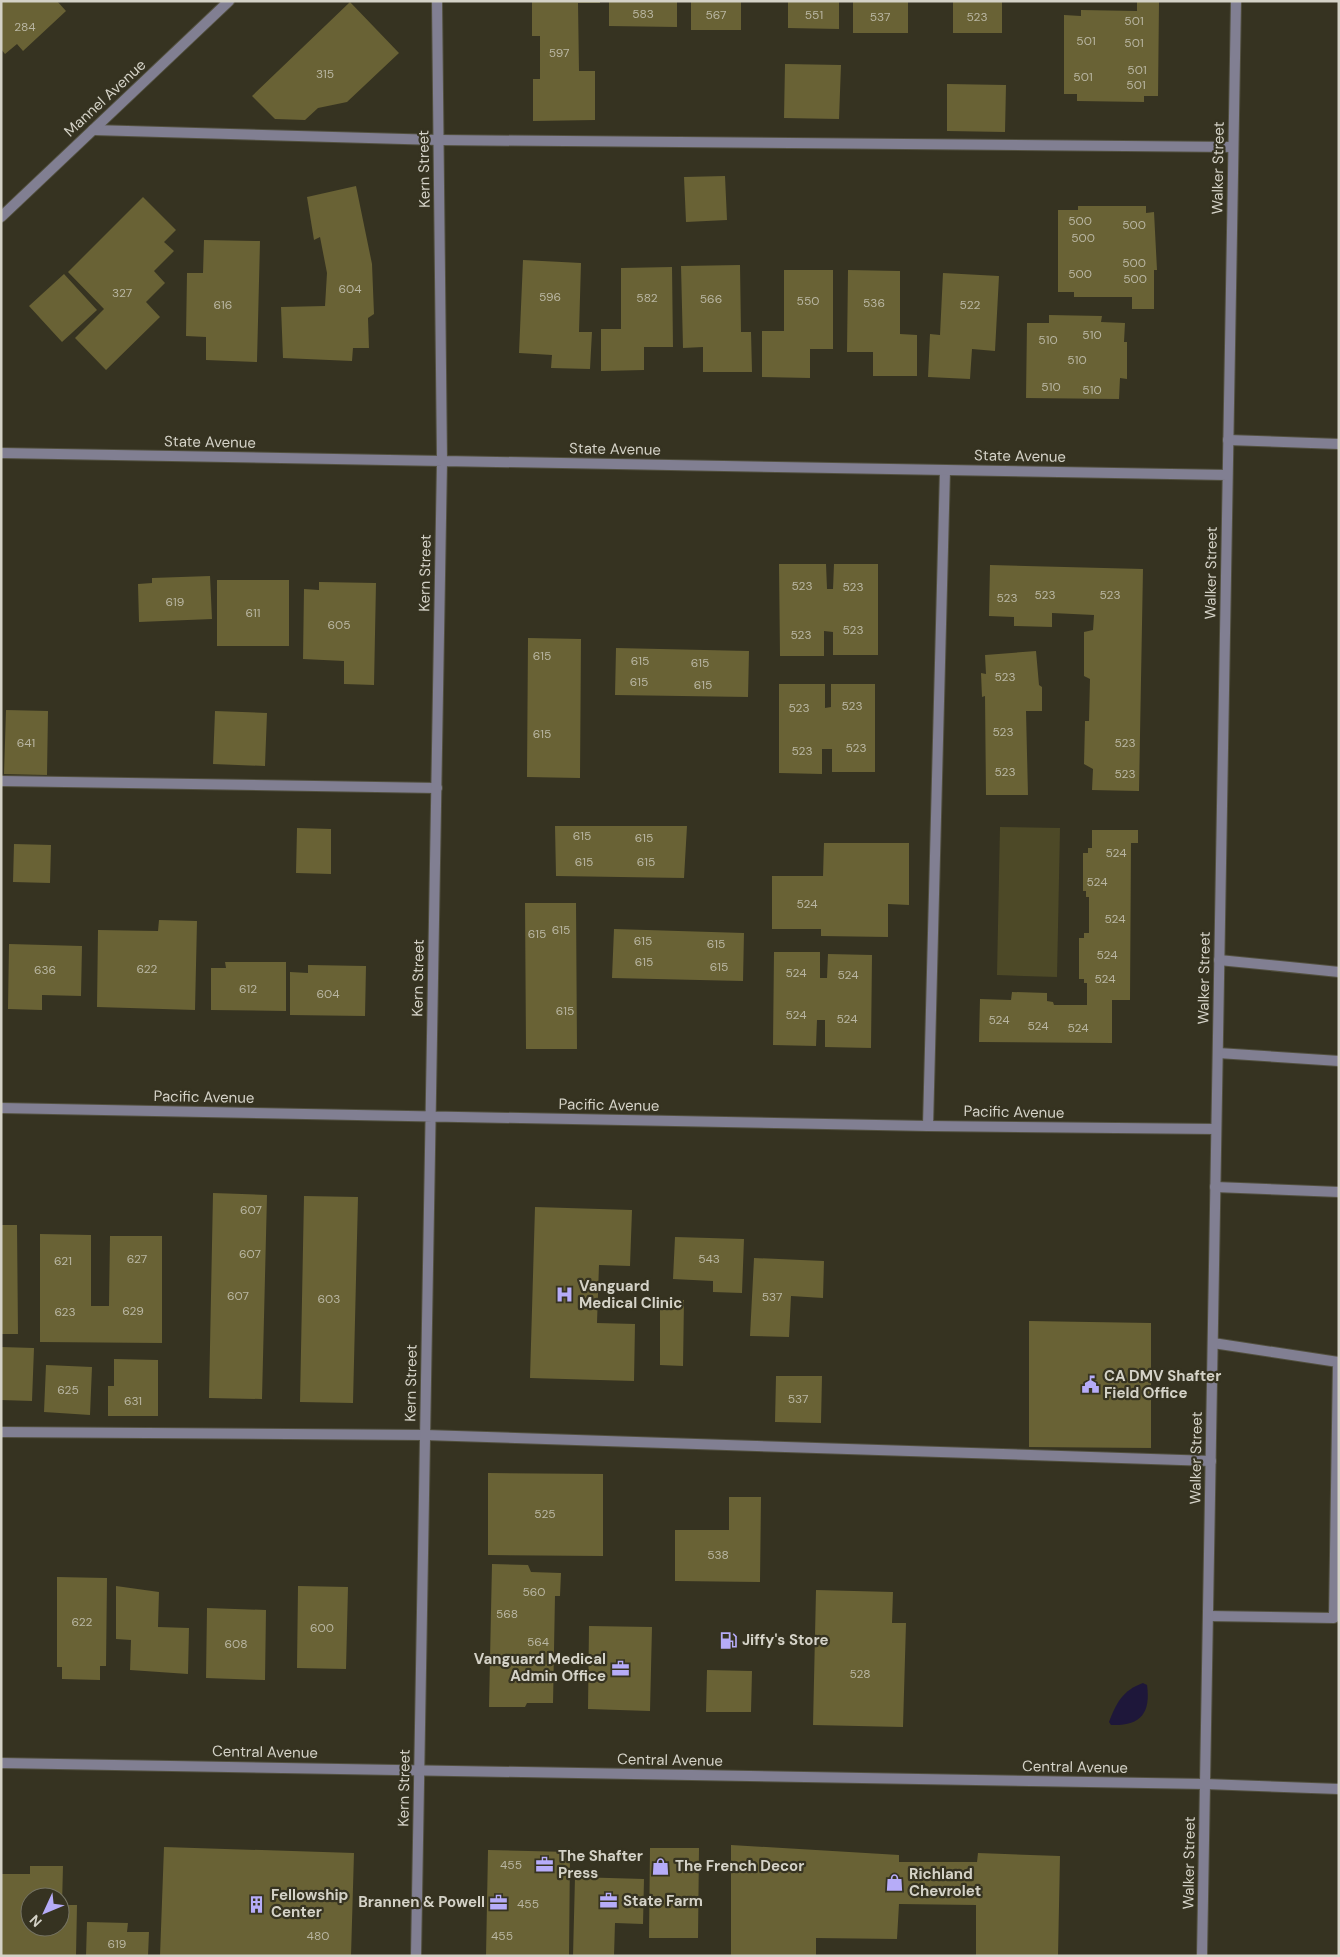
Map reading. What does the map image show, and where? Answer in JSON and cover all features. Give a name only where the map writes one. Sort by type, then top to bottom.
[{"type":"street","name":"Mannel Avenue","points":[[1,217],[229,1]]},
{"type":"street","name":"Kern Street","points":[[416,1956],[442,461],[437,1]]},
{"type":"street","name":"Walker Street","points":[[1202,1956],[1236,1]]},
{"type":"street","points":[[93,130],[439,140],[1233,147]]},
{"type":"street","points":[[1228,440],[1339,444]]},
{"type":"street","name":"State Avenue","points":[[1,453],[1227,475]]},
{"type":"street","points":[[928,1126],[945,470]]},
{"type":"street","points":[[1,781],[436,788]]},
{"type":"street","points":[[1219,960],[1339,972]]},
{"type":"street","points":[[1218,1053],[1339,1061]]},
{"type":"street","name":"Pacific Avenue","points":[[1,1108],[928,1126],[1216,1129]]},
{"type":"street","points":[[1215,1187],[1339,1192]]},
{"type":"street","points":[[1208,1616],[1334,1618],[1338,1362],[1213,1343]]},
{"type":"street","points":[[1,1432],[425,1436],[1211,1461]]},
{"type":"street","name":"Central Avenue","points":[[1,1763],[1205,1784],[1339,1789]]},
{"type":"shaded area","points":[[1000,827],[1060,828],[1057,977],[997,975]]},
{"type":"shaded area","points":[[1143,1683],[1147,1685],[1148,1695],[1145,1711],[1136,1720],[1129,1723],[1111,1725],[1109,1722],[1121,1698],[1130,1689]]},
{"type":"building","points":[[1,1],[57,1],[66,11],[23,51],[17,44],[5,54],[1,49]]},
{"type":"building","points":[[532,1],[600,1],[600,3],[578,3],[579,71],[595,71],[595,120],[533,121],[533,79],[540,79],[540,36],[532,36]]},
{"type":"building","points":[[609,1],[677,1],[677,27],[609,26]]},
{"type":"building","points":[[691,1],[741,1],[741,30],[691,30]]},
{"type":"building","points":[[788,1],[839,1],[839,29],[788,28]]},
{"type":"building","points":[[853,1],[908,1],[908,33],[853,33]]},
{"type":"building","points":[[953,1],[1002,1],[1002,33],[953,33]]},
{"type":"building","points":[[1137,1],[1159,2],[1158,96],[1144,96],[1144,102],[1077,101],[1077,94],[1064,94],[1064,15],[1081,16],[1081,10],[1137,11]]},
{"type":"building","points":[[350,2],[399,53],[347,102],[318,108],[305,120],[275,119],[252,96]]},
{"type":"building","points":[[785,64],[841,65],[839,119],[784,118]]},
{"type":"building","points":[[947,84],[1006,85],[1005,132],[947,131]]},
{"type":"building","points":[[725,176],[727,220],[686,222],[684,177]]},
{"type":"building","points":[[356,186],[372,264],[374,314],[368,318],[369,348],[353,348],[352,361],[283,358],[281,307],[325,306],[327,273],[320,237],[314,240],[307,197]]},
{"type":"building","points":[[143,197],[176,230],[164,242],[174,251],[154,271],[165,283],[146,302],[160,317],[106,370],[75,338],[104,309],[68,272]]},
{"type":"building","points":[[1078,206],[1146,206],[1146,213],[1154,212],[1157,270],[1154,270],[1154,309],[1132,309],[1132,297],[1074,297],[1074,292],[1058,292],[1058,210],[1078,210]]},
{"type":"building","points":[[204,240],[260,241],[257,362],[206,360],[206,337],[186,336],[187,273],[203,273]]},
{"type":"building","points":[[523,260],[581,263],[579,332],[592,332],[590,369],[551,368],[552,355],[519,353]]},
{"type":"building","points":[[740,265],[741,332],[751,332],[752,372],[703,372],[703,347],[683,348],[681,266]]},
{"type":"building","points":[[672,267],[673,347],[644,347],[644,370],[601,371],[601,329],[621,329],[621,268]]},
{"type":"building","points":[[784,270],[833,270],[833,349],[810,349],[810,378],[762,377],[762,331],[784,331]]},
{"type":"building","points":[[848,270],[900,271],[900,334],[917,335],[917,376],[873,376],[873,352],[847,352]]},
{"type":"building","points":[[943,273],[999,276],[995,351],[972,349],[970,379],[928,377],[930,334],[940,335]]},
{"type":"building","points":[[64,274],[97,310],[62,342],[29,306]]},
{"type":"building","points":[[1049,315],[1102,316],[1101,322],[1125,323],[1124,342],[1127,342],[1127,379],[1120,378],[1119,399],[1026,398],[1027,323],[1049,323]]},
{"type":"building","points":[[779,564],[826,564],[827,589],[833,589],[834,564],[878,564],[878,655],[833,655],[833,632],[824,631],[824,656],[780,656]]},
{"type":"building","points":[[990,565],[1143,569],[1139,791],[1092,790],[1093,769],[1084,764],[1085,721],[1089,721],[1090,679],[1084,676],[1084,632],[1093,630],[1094,615],[1052,613],[1052,627],[1014,626],[1014,617],[989,616]]},
{"type":"building","points":[[210,576],[212,619],[139,622],[138,584],[152,583],[152,578]]},
{"type":"building","points":[[217,580],[289,580],[289,646],[217,646]]},
{"type":"building","points":[[319,582],[376,583],[374,685],[344,684],[344,661],[303,659],[304,589],[319,590]]},
{"type":"building","points":[[528,638],[581,639],[580,778],[527,777]]},
{"type":"building","points":[[616,648],[749,651],[748,697],[615,695]]},
{"type":"building","points":[[1036,651],[1039,685],[1042,687],[1042,711],[1026,711],[1028,795],[986,795],[985,696],[982,697],[981,673],[986,674],[985,655]]},
{"type":"building","points":[[779,684],[825,684],[825,708],[831,707],[831,684],[875,684],[875,772],[832,772],[832,749],[822,749],[822,774],[779,773]]},
{"type":"building","points":[[6,710],[48,711],[47,775],[4,774]]},
{"type":"building","points":[[215,711],[267,713],[265,766],[213,764]]},
{"type":"building","points":[[555,826],[687,826],[684,878],[556,876]]},
{"type":"building","points":[[297,828],[331,829],[331,874],[296,873]]},
{"type":"building","points":[[1092,830],[1138,830],[1138,843],[1131,843],[1130,1000],[1112,1000],[1112,1043],[979,1042],[980,999],[1011,1000],[1012,992],[1047,993],[1047,1001],[1053,1002],[1054,1005],[1087,1005],[1087,983],[1084,983],[1084,979],[1079,979],[1079,938],[1084,938],[1084,933],[1089,933],[1089,897],[1086,897],[1086,891],[1083,891],[1083,853],[1088,853],[1088,848],[1092,848]]},
{"type":"building","points":[[824,843],[909,843],[909,905],[888,904],[888,937],[821,936],[821,929],[772,929],[772,876],[823,876]]},
{"type":"building","points":[[14,844],[51,845],[50,883],[13,882]]},
{"type":"building","points":[[525,903],[576,903],[577,1049],[526,1049]]},
{"type":"building","points":[[159,920],[197,921],[195,1010],[97,1007],[98,930],[158,931]]},
{"type":"building","points":[[614,929],[744,933],[743,981],[612,978]]},
{"type":"building","points":[[9,944],[82,946],[81,996],[42,995],[42,1010],[8,1009]]},
{"type":"building","points":[[774,952],[820,952],[820,978],[827,978],[828,954],[872,955],[871,1048],[825,1047],[825,1020],[817,1020],[816,1046],[773,1045]]},
{"type":"building","points":[[225,962],[286,962],[286,1011],[211,1010],[211,968],[226,968]]},
{"type":"building","points":[[308,965],[366,966],[365,1016],[290,1015],[290,972],[308,973]]},
{"type":"building","points":[[213,1193],[267,1195],[262,1399],[209,1398]]},
{"type":"building","points":[[304,1196],[358,1197],[353,1403],[300,1402]]},
{"type":"building","name":"Vanguard Medical Clinic","points":[[535,1207],[632,1210],[630,1266],[599,1265],[597,1323],[635,1324],[634,1381],[530,1378]]},
{"type":"building","points":[[1,1225],[17,1225],[18,1334],[1,1334]]},
{"type":"building","points":[[40,1234],[91,1235],[91,1306],[109,1306],[110,1236],[162,1236],[162,1343],[40,1342]]},
{"type":"building","points":[[675,1237],[744,1239],[742,1293],[713,1292],[713,1281],[673,1279]]},
{"type":"building","points":[[754,1258],[824,1261],[823,1298],[791,1296],[789,1337],[750,1336]]},
{"type":"building","points":[[660,1299],[684,1300],[683,1366],[660,1365]]},
{"type":"building","name":"CA DMV Shafter Field Office","points":[[1029,1321],[1151,1323],[1151,1448],[1029,1447]]},
{"type":"building","points":[[1,1347],[34,1348],[32,1401],[1,1400]]},
{"type":"building","points":[[114,1359],[158,1360],[158,1416],[108,1416],[108,1386],[114,1386]]},
{"type":"building","points":[[46,1365],[92,1367],[90,1415],[44,1412]]},
{"type":"building","points":[[776,1376],[822,1376],[821,1423],[775,1422]]},
{"type":"building","points":[[488,1473],[603,1474],[603,1556],[488,1555]]},
{"type":"building","points":[[729,1497],[761,1497],[760,1582],[675,1581],[675,1530],[729,1530]]},
{"type":"building","points":[[492,1564],[528,1565],[531,1572],[561,1573],[560,1596],[555,1596],[553,1703],[527,1703],[525,1707],[489,1707]]},
{"type":"building","points":[[57,1577],[107,1578],[106,1666],[100,1666],[100,1680],[62,1679],[62,1667],[57,1667]]},
{"type":"building","points":[[116,1586],[159,1592],[158,1627],[189,1628],[188,1674],[130,1670],[131,1640],[116,1639]]},
{"type":"building","points":[[298,1586],[348,1587],[346,1669],[297,1668]]},
{"type":"building","points":[[816,1590],[893,1592],[892,1623],[906,1623],[903,1727],[813,1725]]},
{"type":"building","points":[[207,1608],[266,1610],[265,1680],[206,1678]]},
{"type":"building","name":"Vanguard Medical Admin Office","points":[[589,1626],[652,1627],[650,1711],[588,1709]]},
{"type":"building","points":[[707,1670],[752,1671],[751,1712],[706,1712]]},
{"type":"building","name":"Richland Chevrolet","points":[[731,1845],[899,1855],[899,1862],[977,1862],[978,1853],[1060,1856],[1058,1956],[976,1956],[976,1905],[899,1904],[897,1939],[816,1938],[816,1956],[731,1956]]},
{"type":"building","name":"Fellowship Center","points":[[164,1847],[354,1853],[351,1956],[160,1956]]},
{"type":"building","points":[[650,1848],[699,1848],[698,1938],[649,1938]]},
{"type":"building","points":[[488,1850],[570,1852],[569,1956],[486,1956]]},
{"type":"building","points":[[30,1866],[63,1866],[62,1887],[20,1887],[20,1937],[70,1937],[70,1905],[77,1905],[76,1956],[1,1956],[1,1874],[30,1874]]},
{"type":"building","name":"State Farm","points":[[575,1877],[644,1879],[643,1924],[615,1923],[614,1956],[573,1956]]},
{"type":"building","points":[[87,1922],[128,1923],[127,1932],[149,1932],[148,1956],[86,1956]]},
{"type":"place","name":"Vanguard Medical Clinic","points":[[565,1295]]},
{"type":"place","name":"CA DMV Shafter Field Office","points":[[1090,1385]]},
{"type":"place","name":"Jiffy's Store","points":[[728,1640]]},
{"type":"place","name":"Vanguard Medical Admin Office","points":[[620,1668]]},
{"type":"place","name":"The Shafter Press","points":[[544,1865]]},
{"type":"place","name":"The French Decor","points":[[661,1866]]},
{"type":"place","name":"Richland Chevrolet","points":[[895,1883]]},
{"type":"place","name":"State Farm","points":[[609,1901]]},
{"type":"place","name":"Brannen & Powell","points":[[499,1902]]},
{"type":"place","name":"Fellowship Center","points":[[257,1904]]}]
